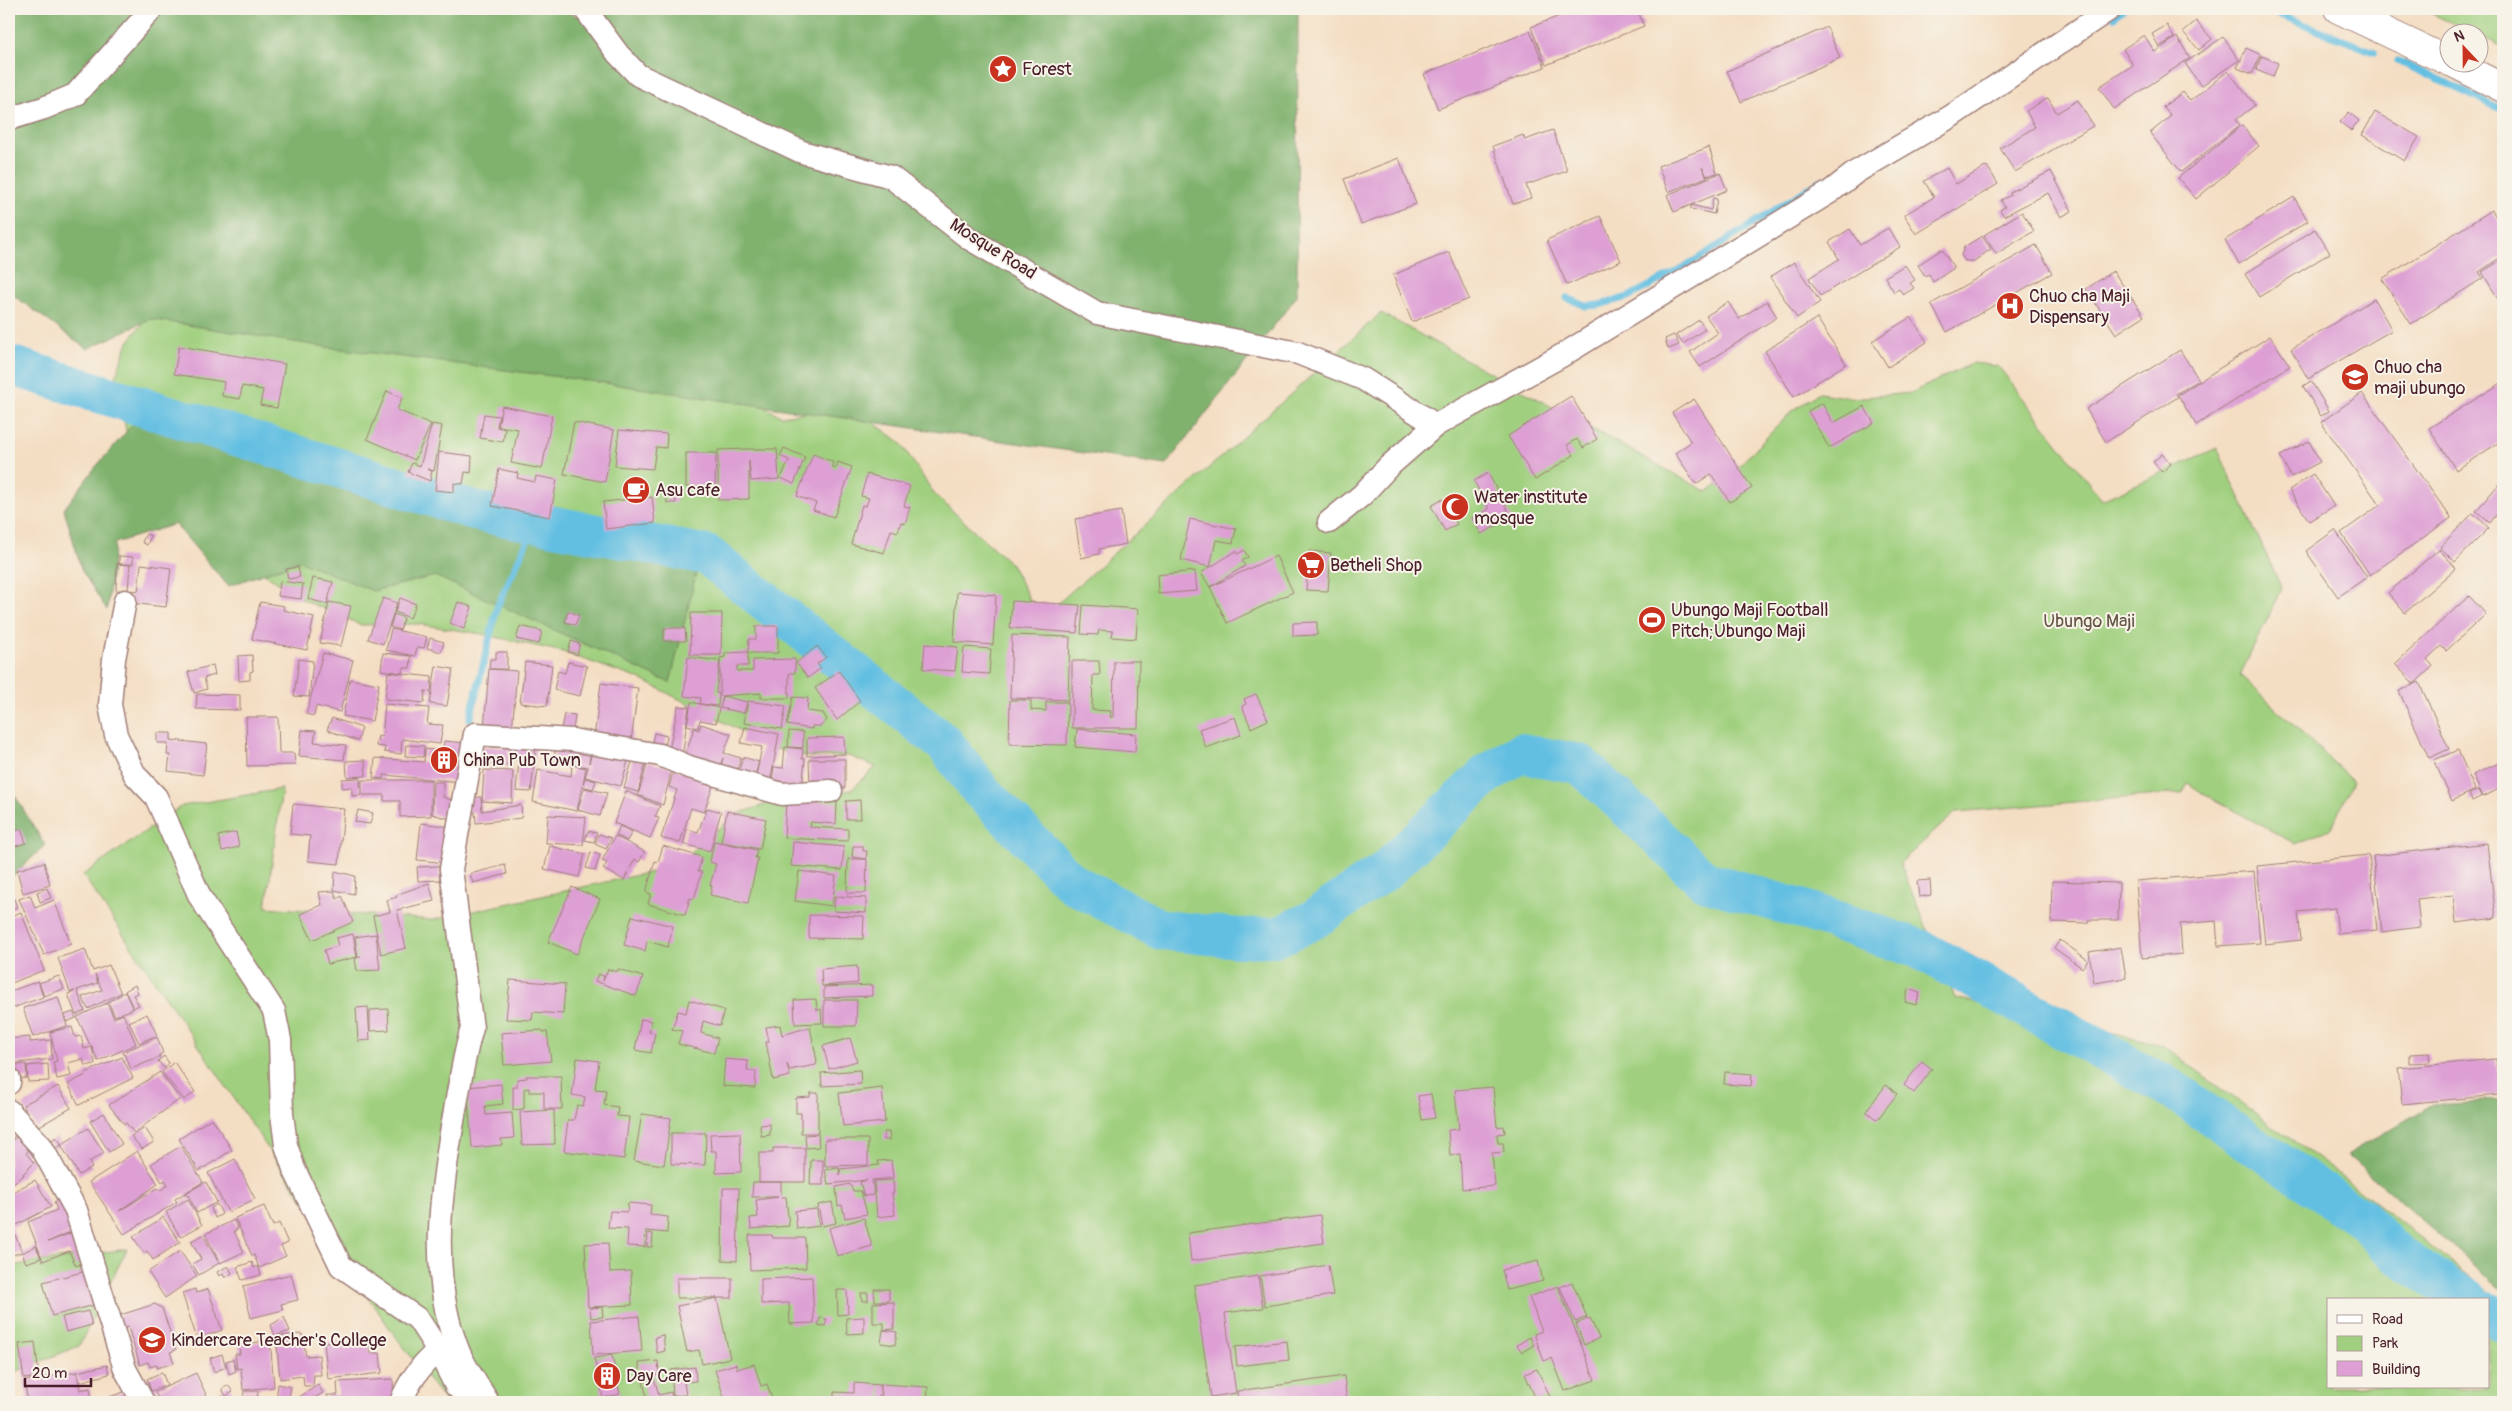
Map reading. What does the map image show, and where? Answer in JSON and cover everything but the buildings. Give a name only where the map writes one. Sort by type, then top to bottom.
[{"type":"street","points":[[9,119],[44,108],[75,95],[152,9]]},
{"type":"street","name":"Mosque Road","points":[[585,9],[618,54],[638,76],[802,152],[891,177],[970,239],[1097,313],[1298,353],[1362,379],[1436,425]]},
{"type":"street","points":[[1330,522],[1362,495],[1388,467],[1436,425],[1584,343],[1830,192],[1856,172],[1950,117],[2110,9]]},
{"type":"street","points":[[2338,9],[2440,57]]},
{"type":"street","points":[[2470,72],[2503,88]]},
{"type":"street","points":[[125,601],[114,659],[110,705],[116,735],[135,775],[156,797],[200,898],[274,1011],[280,1040],[282,1114],[286,1145],[294,1168],[341,1266],[418,1319],[438,1350],[456,1386],[474,1402]]},
{"type":"street","points":[[488,1402],[458,1350],[447,1307],[441,1262],[440,1228],[447,1151],[465,1050],[472,1028],[452,869],[475,734],[572,740],[660,756],[689,767],[782,794],[831,791]]},
{"type":"street","points":[[9,1111],[42,1146],[76,1210],[125,1368],[144,1402]]},
{"type":"street","points":[[401,1402],[408,1384],[427,1360],[438,1350]]},
{"type":"green space","points":[[9,9],[559,9],[582,18],[587,9],[1298,9],[1297,296],[1166,465],[598,382],[326,347],[150,319],[87,349],[9,292]]},
{"type":"green space","points":[[2421,9],[2503,9],[2503,47],[2490,41],[2490,22],[2450,22]]},
{"type":"green space","name":"Ubungo Maji","points":[[167,292],[743,395],[781,416],[851,406],[900,442],[935,495],[1011,564],[1037,613],[1035,624],[1381,313],[1707,492],[1735,470],[1792,411],[1819,393],[1852,398],[1911,393],[1973,363],[1998,366],[2102,500],[2217,448],[2282,589],[2240,675],[2353,781],[2332,828],[2296,844],[2207,796],[2188,783],[2182,793],[1956,812],[1900,863],[1955,998],[2162,1045],[2336,1172],[2503,1302],[2503,1402],[446,1402],[392,1332],[83,875],[182,806],[282,789],[266,907],[433,920],[674,867],[734,815],[782,799],[851,790],[876,767],[849,756],[808,757],[776,749],[642,680],[563,652],[482,634],[418,624],[361,625],[299,598],[229,548],[128,442],[116,375],[128,342]]},
{"type":"green space","points":[[140,416],[238,444],[698,565],[670,683],[435,576],[373,591],[300,561],[228,586],[175,524],[115,543],[107,610],[82,571],[64,509],[94,469]]},
{"type":"green space","points":[[9,786],[45,845],[9,880]]},
{"type":"green space","points":[[2503,1100],[2503,1290],[2347,1155],[2433,1104]]},
{"type":"green space","points":[[127,1249],[79,1346],[9,1374],[9,1266]]},
{"type":"waterway","points":[[1405,13],[1413,9]]},
{"type":"waterway","points":[[2114,17],[2123,9]]},
{"type":"waterway","points":[[2265,9],[2374,52]]},
{"type":"waterway","points":[[2398,61],[2503,110]]},
{"type":"waterway","points":[[1567,298],[1586,306],[1599,305],[1628,297],[1680,270],[1820,181],[1836,179]]},
{"type":"waterway","points":[[9,365],[480,512],[707,555],[945,744],[981,791],[1072,883],[1161,930],[1239,938],[1277,937],[1313,920],[1385,871],[1486,775],[1520,753],[1580,764],[1705,881],[1804,910],[1920,949],[2173,1090],[2362,1219],[2398,1255],[2467,1298]]},
{"type":"waterway","points":[[470,719],[497,607],[536,522]]},
{"type":"waterway","points":[[2490,1312],[2503,1320]]},
{"type":"place","name":"Forest","points":[[1003,69]]},
{"type":"place","name":"Chuo cha Maji Dispensary","points":[[2010,306]]},
{"type":"place","name":"Chuo cha maji ubungo","points":[[2355,377]]},
{"type":"place","name":"Asu cafe","points":[[636,490]]},
{"type":"place","name":"Water institute mosque","points":[[1455,507]]},
{"type":"place","name":"Betheli Shop","points":[[1311,565]]},
{"type":"place","name":"Ubungo Maji Football Pitch;Ubungo Maji","points":[[1652,620]]},
{"type":"place","name":"China Pub Town","points":[[444,760]]},
{"type":"place","name":"Kindercare Teacher's College","points":[[152,1340]]},
{"type":"place","name":"Day Care","points":[[607,1376]]}]
